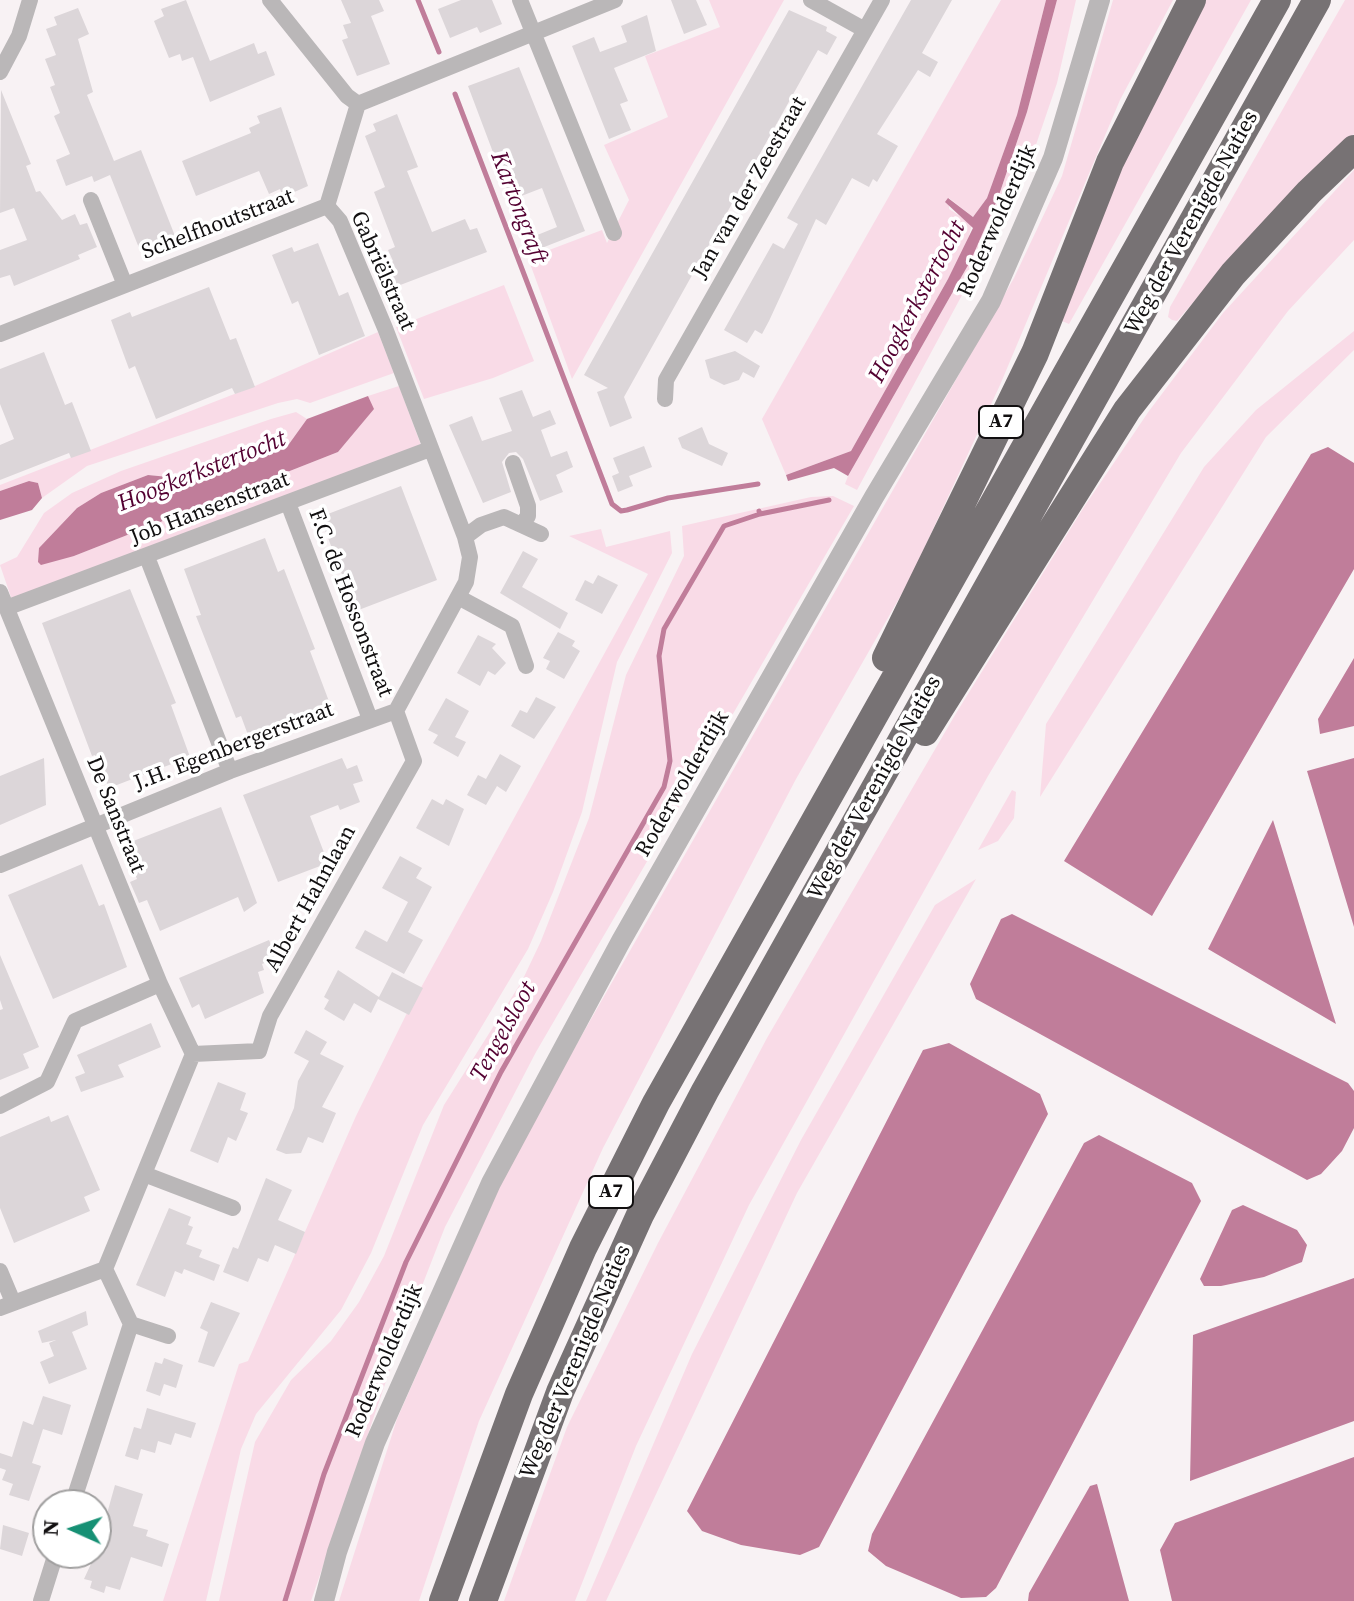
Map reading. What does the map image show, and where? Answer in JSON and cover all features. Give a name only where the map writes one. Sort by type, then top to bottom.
[{"type":"highway","name":"A7","points":[[802,840],[923,576],[1035,353],[1084,226],[1139,98],[1192,0]]},
{"type":"highway","name":"Weg der Verenigde Naties","points":[[443,1601],[493,1460],[583,1248],[656,1103],[1277,0]]},
{"type":"highway","name":"Weg der Verenigde Naties","points":[[483,1601],[538,1446],[603,1292],[705,1091],[1317,0]]},
{"type":"highway","name":"A7","points":[[797,927],[979,651],[1127,410],[1226,282],[1309,192],[1354,149]]},
{"type":"street","points":[[0,72],[19,36],[30,0]]},
{"type":"street","points":[[270,0],[347,96],[358,104],[615,0]]},
{"type":"street","points":[[520,0],[614,233]]},
{"type":"street","points":[[811,0],[865,30]]},
{"type":"street","name":"Jan van der Zeestraat","points":[[665,399],[666,380],[882,0]]},
{"type":"street","name":"Roderwolderdijk","points":[[324,1601],[337,1552],[386,1414],[491,1183],[621,941],[874,497],[991,301],[1049,170],[1100,0]]},
{"type":"street","name":"Gabriëlstraat","points":[[358,104],[327,206],[340,221],[385,328],[465,537]]},
{"type":"street","name":"Schelfhoutstraat","points":[[91,200],[125,285]]},
{"type":"street","name":"Schelfhoutstraat","points":[[0,334],[327,206]]},
{"type":"street","name":"Job Hansenstraat","points":[[6,608],[430,449]]},
{"type":"street","points":[[513,463],[528,506],[528,516],[523,523]]},
{"type":"street","name":"F.C. de Hossonstraat","points":[[288,503],[370,719]]},
{"type":"street","points":[[396,711],[470,571],[465,537],[481,525],[504,517],[523,523],[541,534]]},
{"type":"street","points":[[147,557],[230,771]]},
{"type":"street","name":"De Sanstraat","points":[[0,592],[160,984],[193,1054]]},
{"type":"street","points":[[458,597],[512,626],[526,666]]},
{"type":"street","name":"J.H. Egenbergerstraat","points":[[0,865],[230,771],[396,711]]},
{"type":"street","name":"Albert Hahnlaan","points":[[193,1054],[259,1051],[270,1016],[414,761],[396,711]]},
{"type":"street","points":[[0,1106],[47,1082],[75,1021],[160,984]]},
{"type":"street","points":[[0,1271],[7,1305],[105,1269],[193,1054]]},
{"type":"street","points":[[144,1174],[233,1208]]},
{"type":"street","points":[[77,1489],[131,1324],[105,1269]]},
{"type":"street","points":[[131,1324],[168,1336]]},
{"type":"street","points":[[41,1601],[51,1569]]},
{"type":"shaded area","points":[[709,0],[784,0],[572,379],[528,258],[602,230],[607,243],[629,200],[604,145],[668,117],[645,56],[720,27]]},
{"type":"shaded area","points":[[1001,0],[1046,0],[1017,115],[987,198],[973,217],[949,198],[949,209],[972,224],[966,247],[851,451],[786,475],[762,419]]},
{"type":"shaded area","points":[[1046,0],[1057,0],[1027,112],[998,198],[971,260],[848,476],[834,468],[788,481],[786,475],[851,451],[948,279],[973,228],[945,202],[948,198],[973,217],[987,198],[1017,115]]},
{"type":"shaded area","points":[[1057,0],[1076,0],[1057,83],[1024,180],[857,490],[845,484],[848,476],[971,260],[998,198],[1027,112]]},
{"type":"shaded area","points":[[1113,0],[1173,0],[1120,100],[1000,385],[909,581],[796,779],[603,1148],[479,1421],[419,1601],[339,1601],[397,1419],[514,1154],[1014,278],[1062,176]]},
{"type":"shaded area","points":[[1200,0],[1251,0],[1069,324],[1055,318],[1071,275]]},
{"type":"shaded area","points":[[1345,0],[1354,0],[1354,134],[1274,210],[1177,321],[1172,320],[1168,317],[1170,307]]},
{"type":"shaded area","points":[[1354,170],[1354,240],[1288,311],[1181,453],[988,776],[749,1205],[636,1446],[575,1601],[504,1601],[567,1427],[658,1243],[767,1038],[955,715],[1084,507],[1149,411],[1223,313]]},
{"type":"shaded area","points":[[504,285],[534,361],[493,378],[424,399],[396,327]]},
{"type":"shaded area","points":[[1354,331],[1354,350],[1266,437],[1040,797],[1046,724],[1204,467],[1256,410]]},
{"type":"shaded area","points":[[378,332],[394,373],[310,403],[297,399],[278,403],[87,466],[42,498],[38,483],[29,481],[0,491],[0,485],[255,386]]},
{"type":"shaded area","points":[[399,386],[421,445],[12,600],[0,565],[17,557],[44,513],[72,493],[121,471],[271,419],[296,412],[307,419],[289,444],[201,477],[189,479],[148,475],[101,493],[77,508],[39,548],[74,556],[338,452],[373,409],[368,396]]},
{"type":"shaded area","points":[[368,396],[374,409],[338,452],[74,556],[41,565],[38,562],[39,548],[77,508],[101,493],[148,475],[189,479],[202,477],[289,444],[307,419]]},
{"type":"shaded area","points":[[1328,447],[1354,463],[1354,569],[1152,916],[1064,861],[1311,454]]},
{"type":"shaded area","points":[[29,481],[38,483],[42,498],[32,510],[0,520],[0,491]]},
{"type":"shaded area","points":[[833,496],[854,506],[536,1052],[445,1227],[395,1355],[311,1601],[219,1601],[255,1442],[291,1380],[331,1341],[359,1302],[384,1256],[444,1105],[522,981],[541,941],[589,818],[626,675],[684,556],[682,526],[811,497]]},
{"type":"shaded area","points":[[601,529],[606,547],[670,531],[672,553],[617,662],[582,812],[553,892],[528,949],[423,1125],[371,1253],[341,1310],[256,1414],[241,1449],[206,1601],[163,1601],[239,1364],[248,1361],[356,1116],[406,1015],[648,574],[569,536]]},
{"type":"shaded area","points":[[1354,658],[1354,726],[1320,734],[1318,719]]},
{"type":"shaded area","points":[[1354,758],[1354,927],[1307,771]]},
{"type":"shaded area","points":[[1012,790],[1016,792],[1014,818],[998,841],[978,850]]},
{"type":"shaded area","points":[[1273,820],[1336,1024],[1208,949]]},
{"type":"shaded area","points":[[976,879],[797,1193],[606,1601],[586,1601],[692,1354],[801,1140],[935,905]]},
{"type":"shaded area","points":[[1012,914],[1348,1083],[1354,1091],[1354,1128],[1342,1151],[1321,1174],[1307,1180],[976,999],[970,984],[1001,919]]},
{"type":"shaded area","points":[[949,1043],[1040,1094],[1048,1114],[819,1547],[800,1555],[741,1545],[702,1531],[687,1511],[923,1050]]},
{"type":"shaded area","points":[[1099,1135],[1192,1183],[1201,1201],[996,1588],[986,1597],[961,1598],[886,1566],[868,1551],[872,1534],[1084,1143]]},
{"type":"shaded area","points":[[1243,1205],[1297,1230],[1307,1245],[1302,1262],[1264,1277],[1221,1286],[1204,1286],[1200,1279],[1232,1210]]},
{"type":"shaded area","points":[[1354,1278],[1354,1421],[1190,1481],[1193,1335]]},
{"type":"shaded area","points":[[1354,1457],[1354,1601],[1172,1601],[1160,1550],[1175,1523]]},
{"type":"shaded area","points":[[1097,1484],[1129,1601],[1028,1601],[1029,1593],[1090,1486]]},
{"type":"building","points":[[186,0],[210,61],[254,43],[258,54],[266,51],[275,75],[210,102],[193,57],[182,61],[180,54],[169,58],[154,21],[164,16],[161,9]]},
{"type":"building","points":[[341,0],[379,0],[384,11],[371,16],[390,64],[357,76],[342,40],[348,38],[343,25],[351,23]]},
{"type":"building","points":[[461,0],[492,0],[502,24],[480,33],[477,27],[450,38],[438,9]]},
{"type":"building","points":[[671,0],[696,0],[707,25],[684,34]]},
{"type":"building","points":[[911,0],[952,0],[922,53],[938,62],[930,77],[918,70],[877,134],[898,146],[877,182],[873,179],[869,187],[852,178],[826,225],[816,219],[762,334],[755,330],[747,343],[724,330],[773,243],[784,249],[798,224],[787,218]]},
{"type":"building","points":[[78,8],[89,34],[78,39],[93,92],[87,95],[114,161],[141,150],[179,246],[155,255],[152,248],[141,253],[110,175],[94,182],[92,176],[66,186],[56,160],[70,154],[54,116],[60,113],[50,87],[55,85],[45,59],[56,55],[46,29],[57,25],[54,17]]},
{"type":"building","points":[[789,10],[827,27],[826,31],[837,37],[827,55],[818,50],[624,397],[632,418],[610,427],[597,392],[608,388],[584,375]]},
{"type":"building","points":[[647,15],[656,51],[614,68],[628,101],[620,104],[631,130],[609,139],[572,46],[594,37],[600,52],[627,42],[621,26]]},
{"type":"building","points":[[519,67],[585,231],[529,253],[525,240],[557,227],[542,188],[511,200],[468,86]]},
{"type":"building","points":[[1,90],[31,164],[26,166],[36,192],[40,191],[62,220],[75,214],[80,225],[87,223],[97,247],[78,255],[80,259],[14,286],[10,275],[0,278],[0,250],[27,240],[14,208],[0,213]]},
{"type":"building","points":[[281,107],[308,186],[283,197],[280,189],[269,194],[259,171],[196,196],[182,161],[251,133],[249,128],[260,123],[257,116]]},
{"type":"building","points":[[397,114],[418,167],[407,171],[432,232],[465,219],[470,230],[477,228],[487,252],[395,287],[386,264],[393,261],[388,250],[395,247],[374,192],[385,187],[365,136],[376,131],[373,124]]},
{"type":"building","points":[[318,243],[339,296],[348,292],[365,336],[319,355],[298,301],[292,304],[272,255],[292,247],[294,252]]},
{"type":"building","points":[[209,287],[230,340],[236,338],[255,387],[235,394],[232,388],[156,419],[135,366],[129,369],[111,320],[130,312],[132,317]]},
{"type":"building","points":[[735,351],[760,366],[754,378],[743,372],[739,380],[724,385],[710,378],[705,360]]},
{"type":"building","points":[[44,352],[65,405],[72,402],[91,451],[71,458],[69,453],[0,480],[0,445],[14,439],[0,404],[0,369]]},
{"type":"building","points":[[522,390],[533,417],[550,410],[556,424],[541,430],[551,457],[567,451],[573,467],[556,475],[563,492],[540,501],[523,459],[516,452],[509,453],[502,462],[511,492],[483,503],[449,425],[472,416],[482,441],[512,431],[499,398]]},
{"type":"building","points":[[702,427],[709,444],[728,453],[722,466],[682,448],[678,438]]},
{"type":"building","points":[[644,446],[652,467],[629,476],[633,486],[618,492],[612,476],[619,473],[613,458]]},
{"type":"building","points":[[401,486],[437,580],[356,611],[320,517]]},
{"type":"building","points":[[265,538],[278,572],[284,569],[315,649],[310,651],[330,704],[248,735],[241,716],[236,718],[196,616],[201,615],[184,569]]},
{"type":"building","points":[[523,551],[538,559],[522,587],[568,613],[560,629],[500,593]]},
{"type":"building","points":[[598,575],[618,585],[602,614],[575,600],[585,580],[593,584]]},
{"type":"building","points":[[130,589],[176,703],[171,705],[190,757],[109,788],[95,755],[92,756],[42,623]]},
{"type":"building","points":[[558,632],[575,641],[572,646],[580,651],[564,679],[546,669],[550,661],[543,658]]},
{"type":"building","points":[[478,635],[496,644],[492,648],[506,663],[495,675],[488,671],[480,686],[457,673]]},
{"type":"building","points":[[536,697],[556,707],[534,739],[511,726],[520,710],[527,713]]},
{"type":"building","points":[[446,698],[469,711],[455,737],[466,742],[458,757],[433,743],[438,735],[428,730]]},
{"type":"building","points":[[500,754],[521,766],[506,792],[497,786],[486,805],[467,795],[478,775],[486,779]]},
{"type":"building","points":[[44,758],[46,805],[0,825],[0,776]]},
{"type":"building","points":[[342,758],[347,769],[357,765],[363,781],[353,784],[360,802],[340,810],[338,805],[310,816],[328,863],[278,882],[243,795]]},
{"type":"building","points":[[432,799],[443,805],[446,799],[464,809],[449,846],[416,828]]},
{"type":"building","points":[[221,807],[257,903],[244,912],[238,897],[160,931],[147,900],[139,903],[130,882],[137,879],[123,845]]},
{"type":"building","points":[[400,856],[422,868],[416,878],[432,887],[408,932],[423,940],[404,974],[355,948],[365,930],[387,942],[408,902],[382,888]]},
{"type":"building","points":[[82,864],[99,906],[104,904],[127,967],[53,999],[8,895]]},
{"type":"building","points":[[269,940],[277,958],[262,964],[264,970],[258,972],[264,993],[205,1019],[199,1004],[192,1008],[179,978]]},
{"type":"building","points":[[0,955],[39,1047],[23,1054],[29,1068],[0,1080],[0,1010],[3,1009],[0,1000]]},
{"type":"building","points":[[338,970],[379,997],[392,972],[423,988],[409,1015],[378,999],[371,1013],[354,1003],[344,1021],[324,1009],[329,1000],[324,997]]},
{"type":"building","points":[[151,1023],[161,1047],[118,1065],[124,1077],[81,1092],[75,1077],[85,1073],[77,1055]]},
{"type":"building","points":[[306,1030],[327,1042],[320,1054],[344,1066],[322,1107],[336,1113],[323,1143],[308,1137],[301,1153],[286,1154],[276,1150],[294,1108],[298,1081],[309,1061],[294,1053]]},
{"type":"building","points":[[218,1082],[246,1093],[240,1110],[248,1113],[236,1141],[228,1137],[218,1163],[190,1151]]},
{"type":"building","points":[[68,1115],[100,1190],[84,1197],[90,1211],[14,1243],[0,1208],[0,1137],[49,1116],[51,1122]]},
{"type":"building","points":[[266,1178],[292,1190],[278,1220],[305,1232],[296,1254],[275,1245],[268,1262],[258,1258],[248,1282],[223,1272],[233,1247],[238,1249]]},
{"type":"building","points":[[169,1208],[191,1217],[188,1225],[193,1227],[186,1244],[202,1250],[199,1257],[220,1265],[214,1281],[184,1269],[182,1274],[175,1271],[165,1297],[136,1285]]},
{"type":"building","points":[[211,1302],[240,1313],[214,1367],[198,1362],[208,1332],[200,1328]]},
{"type":"building","points":[[86,1311],[88,1325],[72,1332],[87,1369],[49,1384],[40,1362],[54,1356],[49,1343],[56,1340],[42,1343],[38,1331]]},
{"type":"building","points":[[164,1358],[183,1365],[176,1388],[164,1384],[160,1396],[146,1391],[155,1362],[162,1364]]},
{"type":"building","points":[[43,1396],[71,1405],[62,1435],[43,1429],[32,1463],[41,1466],[29,1501],[9,1495],[13,1484],[2,1480],[6,1470],[0,1468],[0,1453],[12,1457],[23,1421],[33,1425]]},
{"type":"building","points":[[147,1408],[196,1423],[191,1438],[175,1433],[171,1445],[158,1441],[155,1453],[141,1449],[138,1460],[125,1456],[134,1427],[141,1429]]},
{"type":"building","points":[[115,1485],[143,1494],[133,1526],[148,1530],[146,1536],[169,1544],[162,1567],[131,1557],[120,1590],[106,1586],[104,1593],[90,1588],[92,1581],[84,1579],[89,1569],[112,1569],[112,1496]]},
{"type":"building","points":[[3,1525],[29,1533],[22,1556],[0,1549]]},
{"type":"waterway","name":"Kartongraft","points":[[418,0],[439,52]]},
{"type":"waterway","name":"Hoogkerkstertocht","points":[[455,94],[612,504],[621,511],[668,498],[758,484]]},
{"type":"waterway","name":"Tengelsloot","points":[[760,514],[829,500]]},
{"type":"waterway","name":"Tengelsloot","points":[[285,1601],[324,1474],[406,1262],[501,1072],[664,787],[670,761],[659,656],[664,629],[724,526],[760,514],[759,511]]}]
